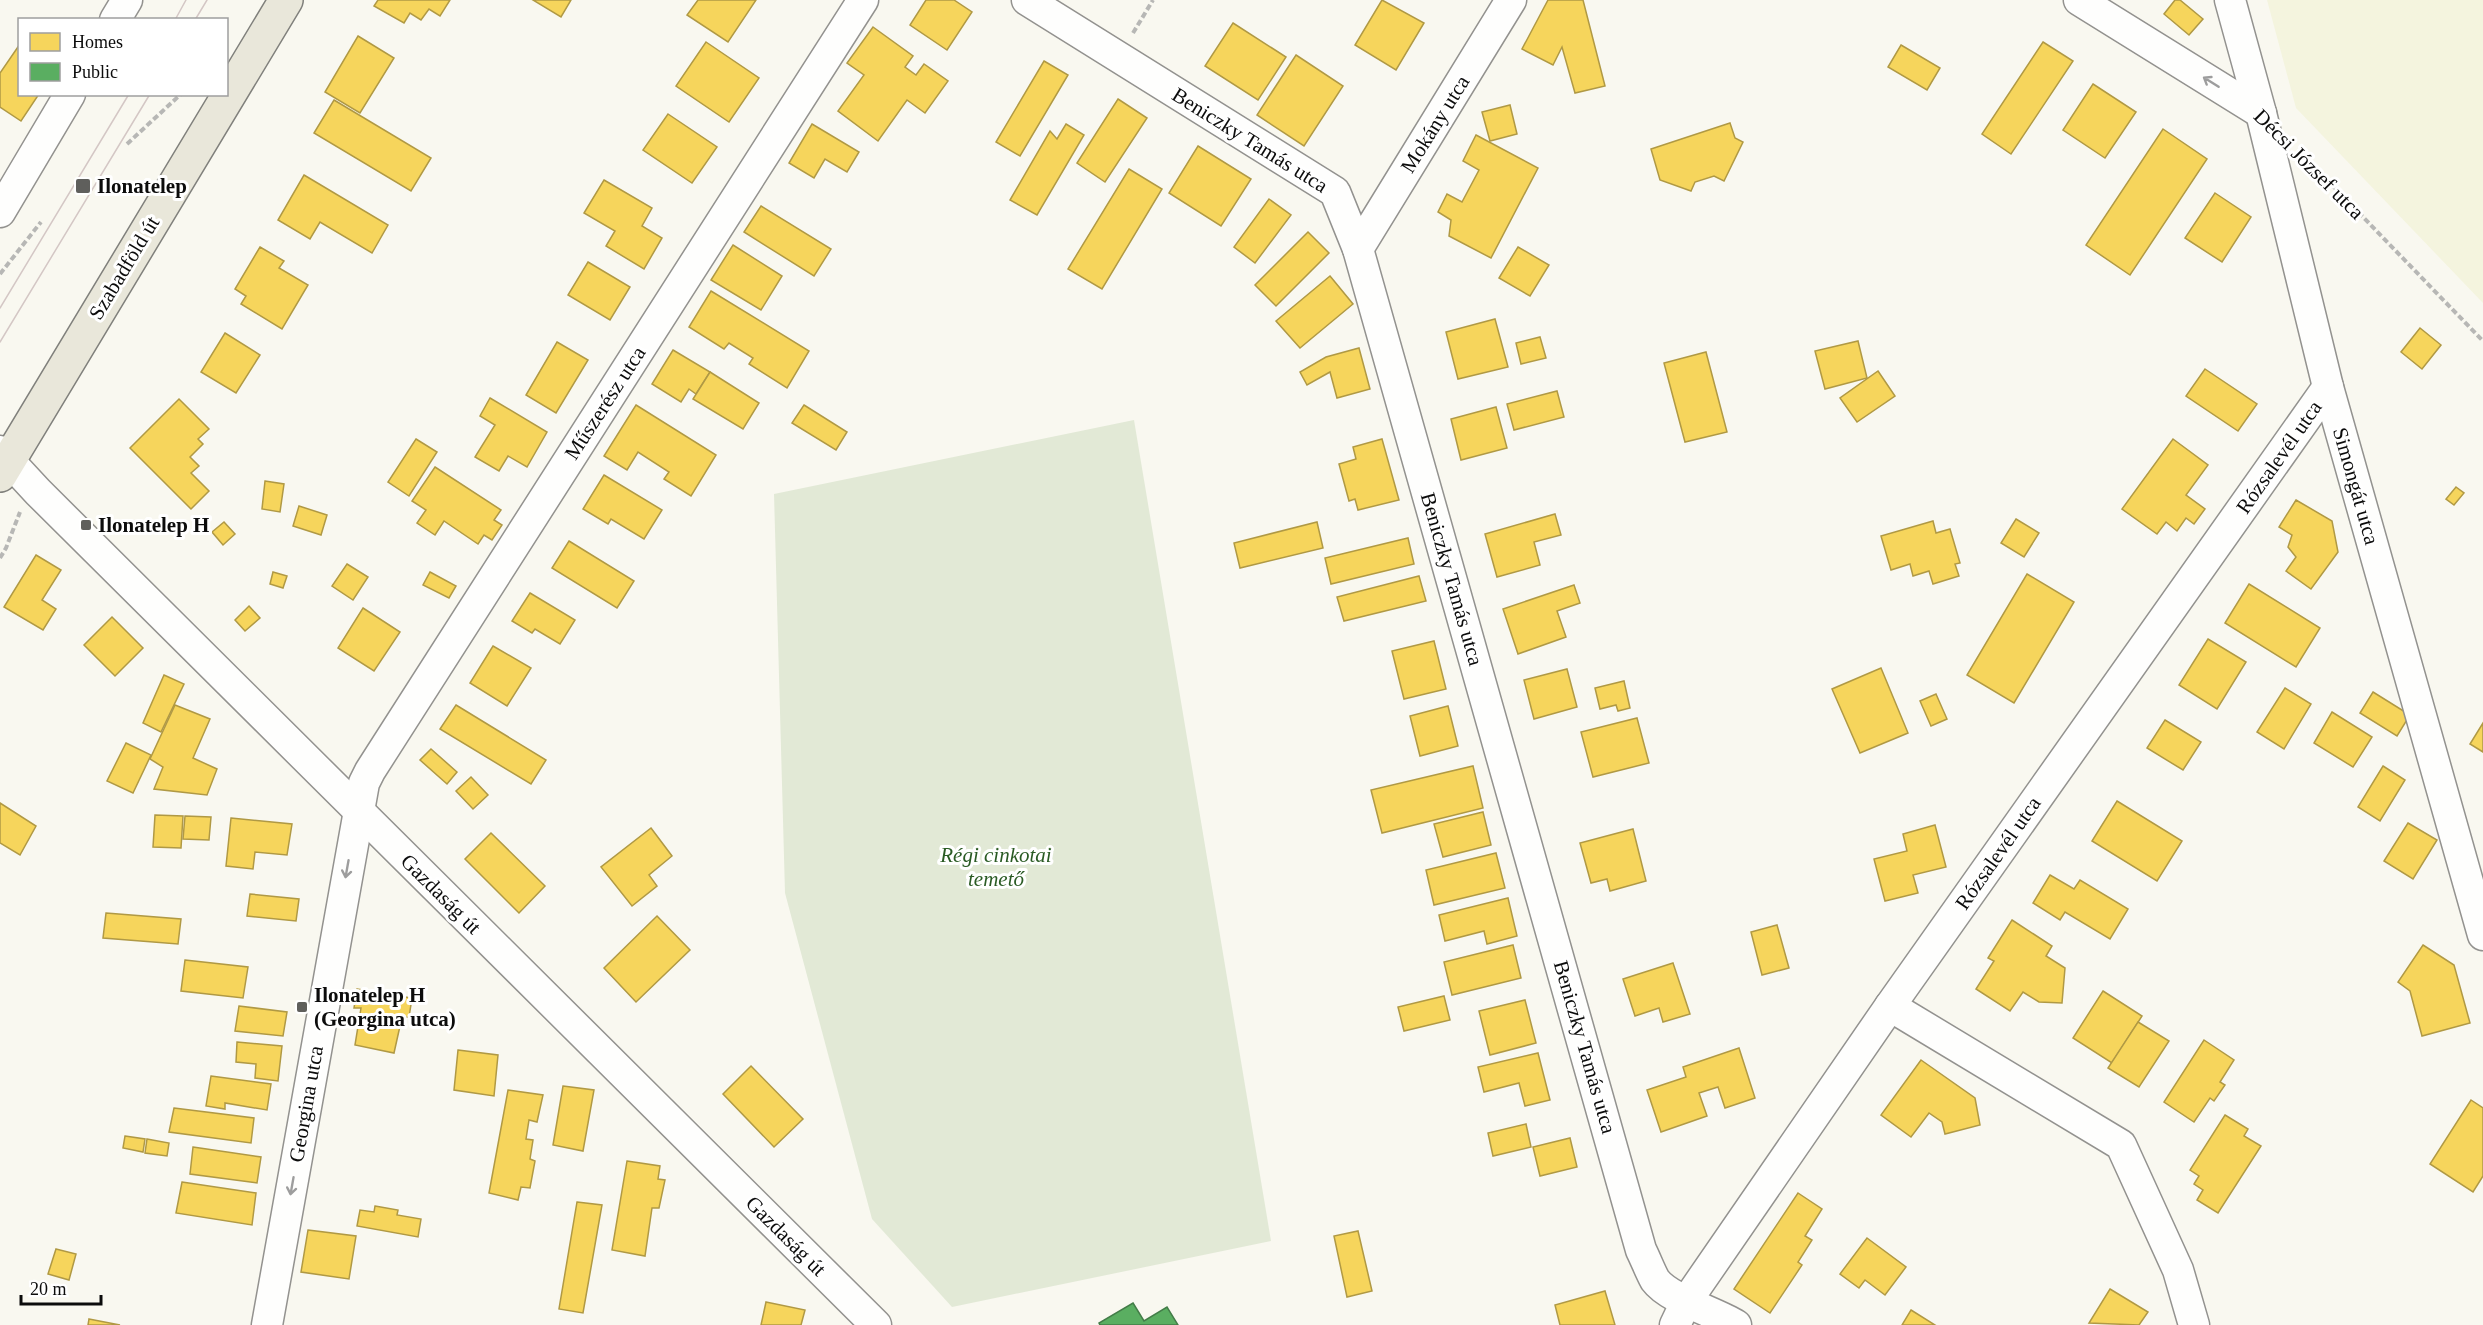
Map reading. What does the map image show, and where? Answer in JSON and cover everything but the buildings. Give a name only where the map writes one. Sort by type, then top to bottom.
[{"type":"main road","name":"Szabadföld út","points":[[228,95],[286,0]]},
{"type":"main road","name":"Szabadföld út","points":[[3,462],[227,96]]},
{"type":"street","points":[[116,18],[127,0]]},
{"type":"street","name":"Műszerész utca","points":[[357,812],[364,783],[370,771],[863,0]]},
{"type":"street","name":"Beniczky Tamás utca","points":[[1027,0],[1335,192],[1358,249],[1641,1250],[1656,1282],[1681,1313],[1721,1315],[1736,1325]]},
{"type":"street","name":"Mokány utca","points":[[1358,249],[1511,0]]},
{"type":"street","name":"Décsi József utca","points":[[2079,0],[2261,113]]},
{"type":"street","name":"Simongát utca","points":[[2230,0],[2261,113],[2328,387],[2483,935]]},
{"type":"street","points":[[0,212],[69,96]]},
{"type":"street","name":"Rózsalevél utca","points":[[1681,1313],[1890,1006],[2328,387]]},
{"type":"street","name":"Gazdaság út","points":[[3,462],[38,492],[357,812],[876,1325]]},
{"type":"street","name":"Georgina utca","points":[[267,1325],[357,812]]},
{"type":"street","points":[[1890,1006],[2121,1145],[2178,1270],[2194,1325]]},
{"type":"path","points":[[1118,57],[1153,0]]},
{"type":"path","points":[[127,144],[178,96]]},
{"type":"path","name":"Décsi József utca","points":[[2294,147],[2483,341]]},
{"type":"path","points":[[0,274],[41,222]]},
{"type":"green space","points":[[2267,0],[2483,0],[2483,303],[2296,108]]},
{"type":"green space","name":"Régi cinkotai temető","points":[[1134,420],[1271,1241],[952,1307],[872,1219],[785,893],[774,494]]},
{"type":"tram line","points":[[176,18],[186,0]]},
{"type":"tram line","points":[[196,18],[207,0]]},
{"type":"tram line","points":[[0,308],[128,96]]},
{"type":"tram line","points":[[0,342],[149,96]]},
{"type":"place","name":"Ilonatelep","points":[[83,186]]},
{"type":"place","name":"Ilonatelep H","points":[[86,525]]},
{"type":"place","name":"Ilonatelep H (Georgina utca)","points":[[302,1007]]}]
